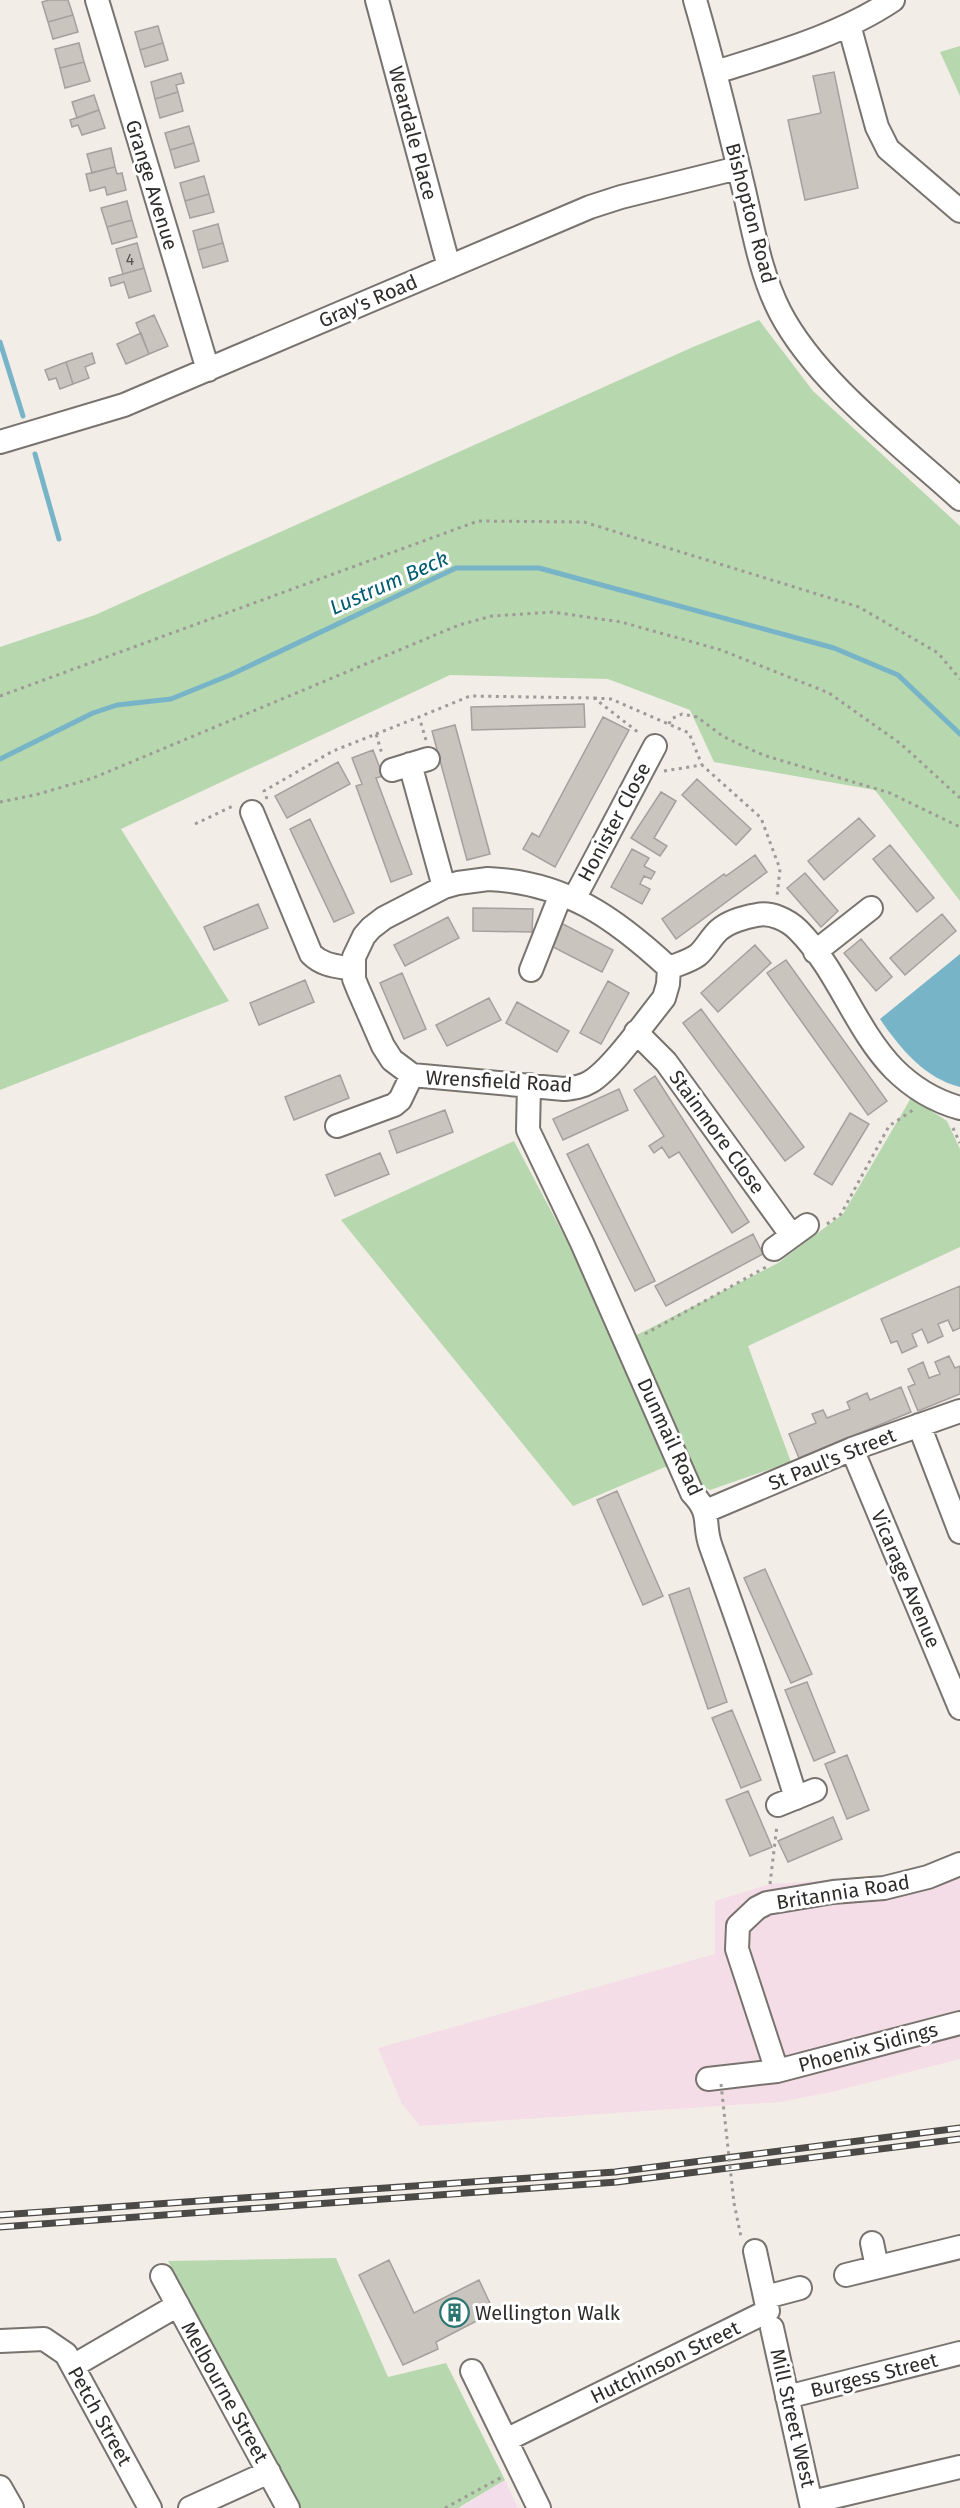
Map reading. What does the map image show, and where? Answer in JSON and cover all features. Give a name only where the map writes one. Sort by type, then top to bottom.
[{"type":"street","name":"Grange Avenue","points":[[97,0],[208,370]]},
{"type":"street","name":"Weardale Place","points":[[377,0],[449,267]]},
{"type":"street","name":"Bishopton Road","points":[[695,0],[716,72],[762,268],[781,312],[806,351],[848,398],[960,499]]},
{"type":"street","points":[[716,72],[771,55],[849,25],[893,0]]},
{"type":"street","points":[[849,25],[878,127],[888,149],[960,211]]},
{"type":"street","name":"Gray's Road","points":[[0,442],[113,408],[208,370],[590,207],[738,168]]},
{"type":"street","name":"Honister Close","points":[[531,970],[568,896],[655,746]]},
{"type":"street","points":[[410,764],[444,887]]},
{"type":"street","points":[[254,812],[311,954],[318,961],[353,969],[358,946],[370,928],[384,918],[444,887],[473,880],[516,880],[568,896],[610,919],[669,968],[700,953],[719,930],[728,924],[756,915],[768,914],[782,919],[797,929],[815,952],[880,1053],[894,1069],[911,1084],[932,1097],[960,1108]]},
{"type":"street","points":[[815,952],[870,908]]},
{"type":"street","name":"Wrensfield Road","points":[[353,969],[358,989],[383,1046],[392,1060],[412,1075],[564,1089],[577,1088],[590,1083],[604,1072],[664,998],[669,968]]},
{"type":"street","name":"Stainmore Close","points":[[636,1032],[666,1062],[800,1231],[774,1249]]},
{"type":"street","points":[[338,1126],[394,1105],[400,1100],[412,1075]]},
{"type":"street","name":"Dunmail Road","points":[[529,1085],[527,1124],[529,1135],[582,1243],[692,1493],[705,1511],[709,1543],[762,1687],[796,1798]]},
{"type":"street","name":"St Paul's Street","points":[[705,1511],[852,1449],[960,1411]]},
{"type":"street","points":[[918,1425],[960,1532]]},
{"type":"street","name":"Vicarage Avenue","points":[[852,1449],[960,1708]]},
{"type":"street","name":"Britannia Road","points":[[777,2071],[737,1949],[738,1926],[757,1908],[767,1903],[833,1892],[884,1888],[928,1877],[960,1864]]},
{"type":"street","name":"Phoenix Sidings","points":[[715,2081],[777,2071],[960,2023]]},
{"type":"street","points":[[872,2243],[877,2267]]},
{"type":"street","points":[[748,2245],[765,2297],[800,2288]]},
{"type":"street","points":[[846,2275],[960,2247]]},
{"type":"street","name":"Melbourne Street","points":[[162,2276],[288,2508]]},
{"type":"street","name":"Hutchinson Street","points":[[506,2440],[768,2311],[765,2297]]},
{"type":"street","points":[[73,2366],[178,2305]]},
{"type":"street","name":"Mill Street West","points":[[772,2328],[812,2505]]},
{"type":"street","name":"Petch Street","points":[[0,2341],[44,2339],[66,2354],[150,2508]]},
{"type":"street","name":"Burgess Street","points":[[787,2397],[960,2353]]},
{"type":"street","points":[[472,2371],[539,2508]]},
{"type":"street","points":[[812,2505],[960,2466]]},
{"type":"street","points":[[190,2508],[269,2472]]},
{"type":"street","points":[[0,2487],[12,2508]]},
{"type":"path","points":[[0,696],[478,521],[584,522],[859,607],[938,653],[960,680]]},
{"type":"path","points":[[0,802],[35,795],[93,778],[459,625],[492,616],[552,612],[621,622],[721,650],[829,693],[901,744],[960,798]]},
{"type":"path","points":[[254,812],[264,791],[333,751],[470,696],[611,699],[689,733],[702,765],[761,818],[780,869],[776,893],[782,919]]},
{"type":"path","points":[[594,698],[655,746]]},
{"type":"path","points":[[669,724],[671,719],[682,714],[697,717],[724,737],[763,755],[890,793],[960,827]]},
{"type":"path","points":[[376,734],[388,771],[432,758],[419,717]]},
{"type":"path","points":[[641,772],[667,771],[702,765]]},
{"type":"path","points":[[195,825],[254,812],[276,819],[264,791]]},
{"type":"path","points":[[767,1903],[796,1798]]},
{"type":"path","points":[[715,2081],[734,2203],[748,2245]]},
{"type":"path","points":[[445,2508],[519,2467]]},
{"type":"shaded area","points":[[960,1856],[960,2059],[832,2092],[780,2102],[420,2126],[402,2104],[378,2048],[715,1954],[715,1901],[770,1884],[887,1877]]},
{"type":"shaded area","points":[[505,2480],[518,2508],[458,2508],[463,2506]]},
{"type":"green space","points":[[960,46],[960,96],[940,52]]},
{"type":"green space","points":[[759,320],[813,391],[960,526],[960,901],[875,790],[714,762],[690,710],[608,679],[450,675],[121,829],[229,1001],[0,1090],[0,647],[95,615],[693,347]]},
{"type":"green space","points":[[911,1098],[947,1121],[960,1149],[960,1247],[748,1346],[791,1462],[710,1490],[665,1467],[573,1506],[341,1220],[514,1141],[621,1343],[778,1263],[843,1214]]},
{"type":"green space","points":[[336,2258],[388,2377],[446,2363],[505,2480],[458,2508],[301,2508],[168,2261]]},
{"type":"water","points":[[960,954],[960,1087],[935,1077],[924,1069],[896,1041],[880,1019]]},
{"type":"building","points":[[68,0],[73,15],[48,22],[42,2]]},
{"type":"building","points":[[73,15],[78,32],[53,39],[48,22]]},
{"type":"building","points":[[158,26],[163,43],[140,50],[135,32]]},
{"type":"building","points":[[79,43],[84,62],[60,68],[55,49]]},
{"type":"building","points":[[163,43],[168,60],[145,67],[140,50]]},
{"type":"building","points":[[84,62],[90,81],[65,88],[60,68]]},
{"type":"building","points":[[834,72],[858,188],[805,200],[788,120],[821,113],[813,76]]},
{"type":"building","points":[[181,73],[184,83],[176,85],[178,92],[155,99],[151,82]]},
{"type":"building","points":[[178,92],[183,111],[160,118],[155,99]]},
{"type":"building","points":[[94,95],[99,110],[77,118],[72,102]]},
{"type":"building","points":[[99,110],[105,128],[82,135],[78,125],[72,127],[70,120]]},
{"type":"building","points":[[189,126],[194,143],[170,150],[165,133]]},
{"type":"building","points":[[194,143],[199,161],[175,168],[170,150]]},
{"type":"building","points":[[111,148],[115,167],[92,173],[87,154]]},
{"type":"building","points":[[115,167],[117,174],[122,173],[126,190],[107,195],[105,187],[90,191],[86,174]]},
{"type":"building","points":[[204,176],[209,194],[185,201],[180,183]]},
{"type":"building","points":[[209,194],[214,212],[190,218],[185,201]]},
{"type":"building","points":[[127,201],[132,220],[107,227],[101,208]]},
{"type":"building","points":[[132,220],[137,237],[112,244],[107,227]]},
{"type":"building","points":[[218,224],[223,243],[198,250],[193,231]]},
{"type":"building","points":[[137,243],[144,268],[123,274],[116,249]]},
{"type":"building","points":[[223,243],[228,261],[203,268],[198,250]]},
{"type":"building","points":[[144,268],[151,291],[129,298],[124,282],[111,286],[109,278]]},
{"type":"building","points":[[154,315],[168,346],[149,354],[136,323]]},
{"type":"building","points":[[141,333],[149,354],[126,364],[117,344]]},
{"type":"building","points":[[92,353],[95,363],[85,367],[89,378],[73,384],[66,362]]},
{"type":"building","points":[[66,362],[73,384],[60,389],[56,378],[49,380],[45,370]]},
{"type":"building","points":[[584,704],[585,727],[472,730],[471,707]]},
{"type":"building","points":[[603,717],[629,730],[555,867],[523,849],[532,833],[539,837]]},
{"type":"building","points":[[455,725],[490,854],[467,860],[432,731]]},
{"type":"building","points":[[373,750],[383,776],[376,778],[412,874],[391,882],[356,786],[362,784],[352,758]]},
{"type":"building","points":[[338,762],[350,784],[287,818],[275,796]]},
{"type":"building","points":[[697,779],[751,829],[736,845],[682,795]]},
{"type":"building","points":[[661,792],[676,801],[654,838],[667,846],[660,856],[631,838]]},
{"type":"building","points":[[859,818],[875,836],[824,880],[808,861]]},
{"type":"building","points":[[310,819],[354,913],[334,922],[290,829]]},
{"type":"building","points":[[890,845],[934,898],[917,912],[873,859]]},
{"type":"building","points":[[632,849],[649,858],[644,866],[655,872],[651,879],[644,876],[640,884],[650,889],[642,904],[611,887]]},
{"type":"building","points":[[755,855],[767,872],[676,939],[662,919],[724,874],[726,876]]},
{"type":"building","points":[[805,873],[838,911],[821,927],[787,888]]},
{"type":"building","points":[[258,904],[268,928],[214,950],[204,927]]},
{"type":"building","points":[[473,908],[533,909],[532,932],[473,931]]},
{"type":"building","points":[[942,914],[956,931],[905,975],[890,958]]},
{"type":"building","points":[[448,917],[459,938],[405,966],[394,945]]},
{"type":"building","points":[[561,923],[613,950],[602,972],[549,945]]},
{"type":"building","points":[[861,939],[892,977],[876,991],[844,953]]},
{"type":"building","points":[[755,945],[771,963],[718,1012],[701,993]]},
{"type":"building","points":[[786,960],[887,1101],[868,1115],[767,973]]},
{"type":"building","points":[[402,973],[426,1029],[404,1039],[380,983]]},
{"type":"building","points":[[305,980],[314,1002],[259,1025],[250,1003]]},
{"type":"building","points":[[608,981],[629,993],[601,1044],[580,1033]]},
{"type":"building","points":[[489,998],[501,1020],[447,1046],[436,1025]]},
{"type":"building","points":[[517,1002],[569,1031],[557,1052],[506,1023]]},
{"type":"building","points":[[701,1009],[804,1147],[785,1161],[683,1023]]},
{"type":"building","points":[[340,1075],[349,1098],[294,1120],[285,1097]]},
{"type":"building","points":[[655,1076],[749,1222],[732,1233],[679,1152],[669,1158],[662,1147],[654,1153],[649,1146],[664,1136],[634,1090]]},
{"type":"building","points":[[619,1089],[628,1110],[563,1140],[553,1119]]},
{"type":"building","points":[[445,1110],[453,1132],[397,1153],[389,1131]]},
{"type":"building","points":[[850,1113],[869,1124],[832,1185],[814,1174]]},
{"type":"building","points":[[588,1144],[655,1281],[635,1291],[567,1154]]},
{"type":"building","points":[[380,1153],[389,1174],[335,1196],[326,1175]]},
{"type":"building","points":[[753,1234],[763,1254],[666,1306],[655,1286]]},
{"type":"building","points":[[960,1286],[960,1328],[953,1331],[948,1320],[938,1324],[943,1336],[928,1343],[922,1329],[912,1334],[917,1346],[902,1353],[897,1341],[891,1343],[881,1319]]},
{"type":"building","points":[[949,1356],[955,1368],[960,1366],[960,1394],[918,1411],[908,1387],[915,1384],[908,1369],[923,1362],[929,1378],[940,1374],[935,1362]]},
{"type":"building","points":[[901,1387],[911,1412],[799,1458],[789,1434],[816,1423],[812,1414],[823,1410],[827,1418],[850,1409],[847,1402],[867,1393],[870,1400]]},
{"type":"building","points":[[617,1491],[663,1596],[643,1605],[597,1500]]},
{"type":"building","points":[[765,1569],[812,1674],[791,1683],[744,1578]]},
{"type":"building","points":[[689,1588],[727,1702],[708,1709],[669,1595]]},
{"type":"building","points":[[807,1682],[835,1752],[814,1761],[785,1690]]},
{"type":"building","points":[[732,1710],[761,1780],[741,1788],[712,1718]]},
{"type":"building","points":[[847,1755],[869,1810],[847,1819],[825,1764]]},
{"type":"building","points":[[748,1791],[772,1847],[750,1856],[726,1800]]},
{"type":"building","points":[[833,1817],[842,1839],[788,1862],[778,1841]]},
{"type":"building","name":"Wellington Walk","points":[[389,2260],[414,2313],[479,2280],[494,2312],[436,2342],[438,2349],[403,2365],[359,2275]]},
{"type":"waterway","points":[[0,342],[23,416]]},
{"type":"waterway","points":[[35,454],[59,539]]},
{"type":"waterway","name":"Lustrum Beck","points":[[0,759],[93,713],[117,705],[171,699],[230,675],[456,568],[539,568],[834,648],[898,675],[960,734]]},
{"type":"railway","points":[[0,2215],[615,2172],[960,2128]]},
{"type":"railway","points":[[0,2227],[617,2182],[960,2139]]},
{"type":"place","name":"Wellington Walk","points":[[454,2313]]}]
